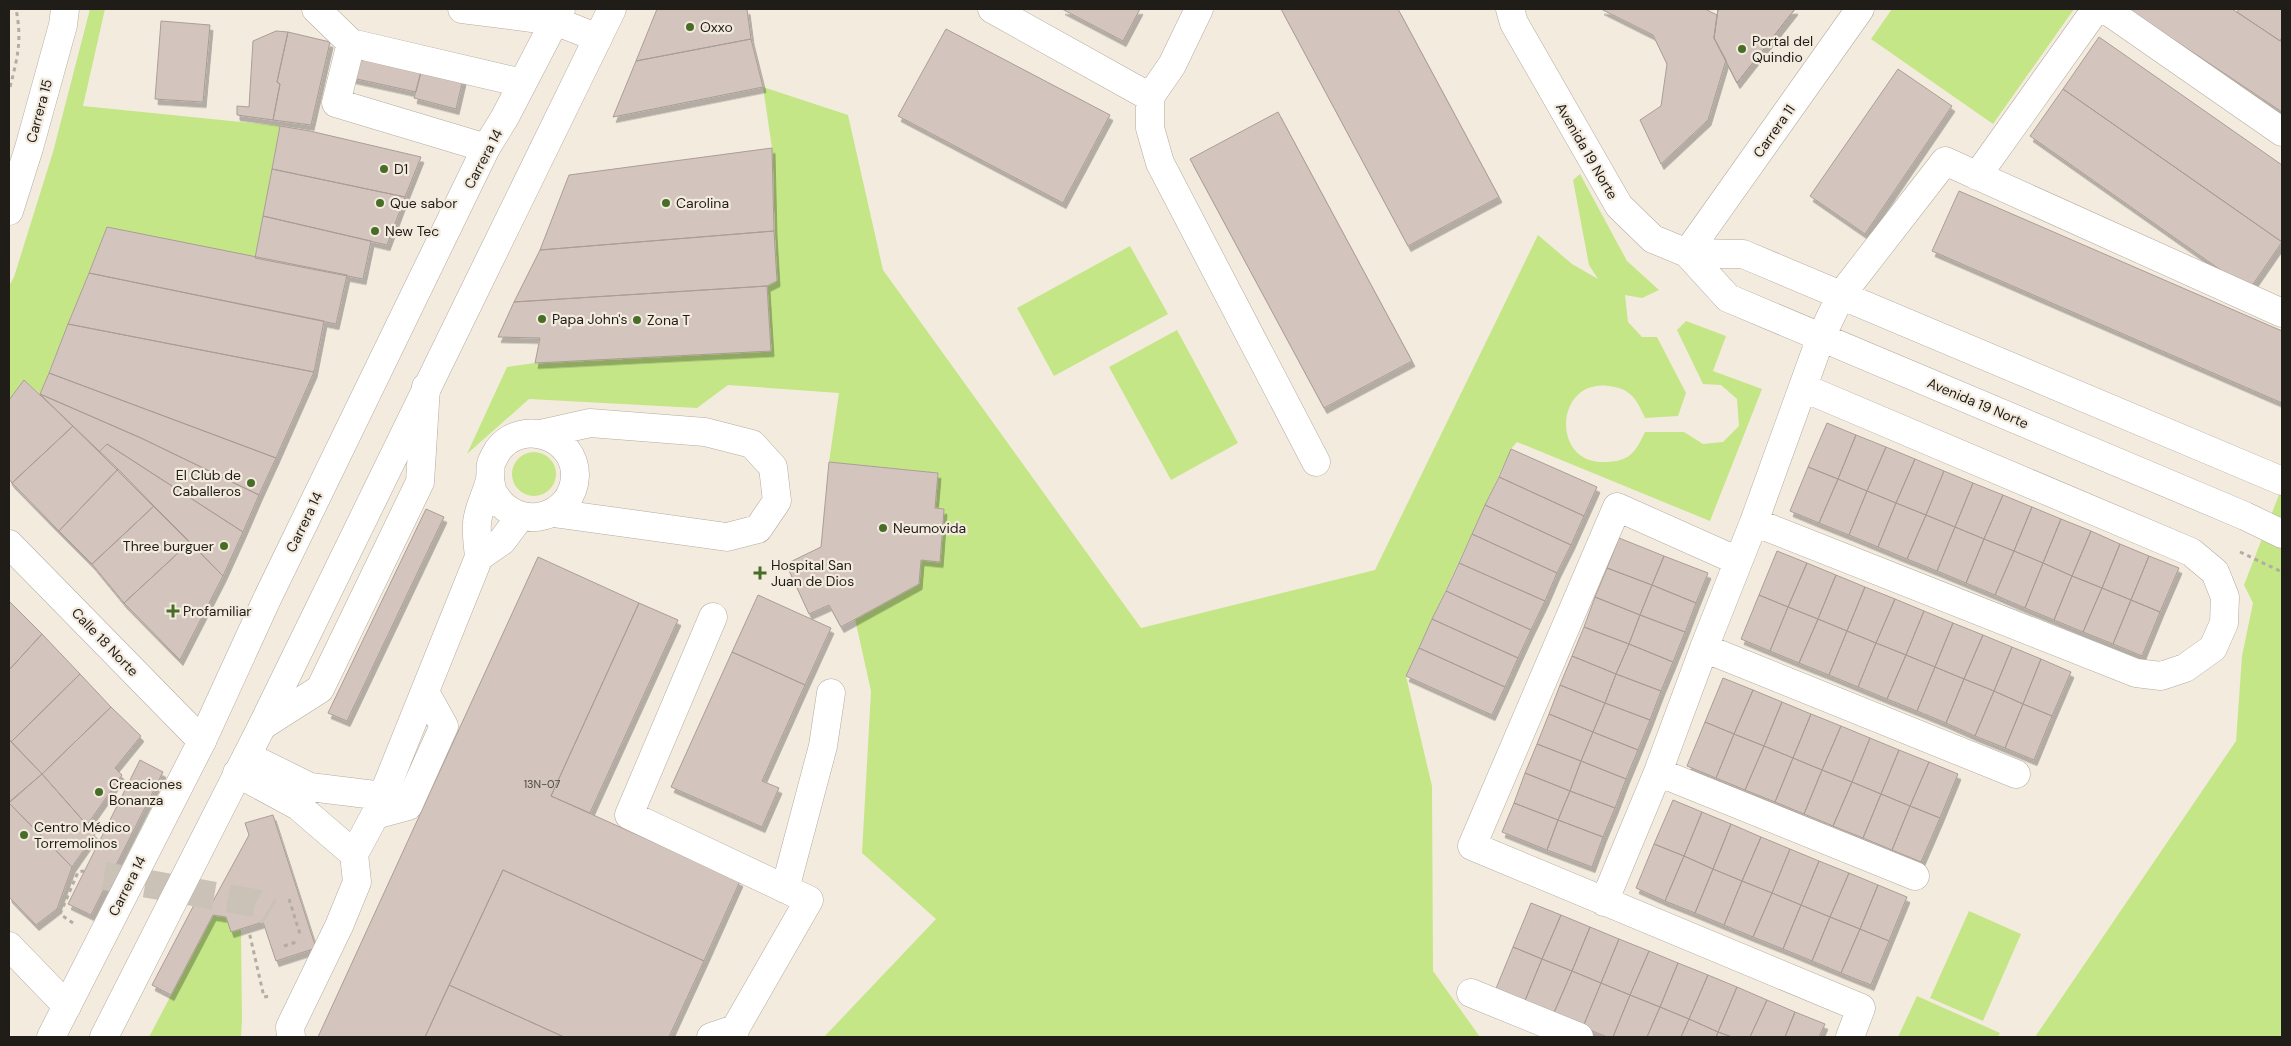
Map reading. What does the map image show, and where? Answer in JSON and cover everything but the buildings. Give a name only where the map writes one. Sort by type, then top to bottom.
[{"type":"street","name":"Carrera 15","points":[[9,211],[32,138],[65,9]]},
{"type":"street","points":[[316,9],[350,44],[522,83]]},
{"type":"street","points":[[462,9],[558,15],[598,38]]},
{"type":"street","points":[[104,1037],[262,726],[612,9]]},
{"type":"street","points":[[992,9],[1150,97]]},
{"type":"street","points":[[1199,9],[1172,65],[1150,97],[1150,128],[1160,163],[1316,462]]},
{"type":"street","name":"Avenida 19 Norte","points":[[1491,9],[1512,16],[1619,206],[1653,239],[1687,253],[1743,254],[2274,477]]},
{"type":"street","name":"Carrera 11","points":[[1687,253],[1860,9]]},
{"type":"street","points":[[1978,176],[2096,9]]},
{"type":"street","points":[[2105,9],[2282,132]]},
{"type":"street","name":"Carrera 14","points":[[51,1037],[202,741],[271,590],[486,148],[505,117],[558,15]]},
{"type":"street","points":[[350,44],[336,103],[486,148]]},
{"type":"street","points":[[1604,902],[1658,772],[1704,648],[1754,522],[1821,337],[1841,295],[1945,162],[2282,313]]},
{"type":"street","name":"Avenida 19 Norte","points":[[1687,253],[1728,298],[2245,516],[2282,534]]},
{"type":"street","points":[[262,726],[320,688],[342,644],[420,482],[426,387]]},
{"type":"street","points":[[1754,522],[2136,673],[2161,676],[2185,668],[2213,648],[2224,623],[2225,598],[2215,572],[2191,552],[1804,388]]},
{"type":"street","points":[[242,764],[310,786],[379,805],[408,806],[444,726],[425,692],[479,557],[477,522],[490,480],[491,464],[498,450],[510,439],[525,434],[541,434],[590,423],[705,432],[752,444],[773,467],[777,501],[758,529],[727,537],[554,513],[537,518],[520,517],[505,509],[494,496],[490,480]]},
{"type":"street","points":[[541,434],[556,439],[568,452],[575,468],[574,486],[566,502],[554,513]]},
{"type":"street","points":[[1738,561],[1617,507],[1472,846],[1861,1008],[1850,1037]]},
{"type":"street","points":[[479,557],[502,541],[520,517]]},
{"type":"street","name":"Calle 18 Norte","points":[[9,544],[202,741]]},
{"type":"street","points":[[713,617],[629,815],[809,900],[726,1035]]},
{"type":"street","points":[[1704,648],[2016,774]]},
{"type":"street","points":[[785,889],[823,746],[831,693]]},
{"type":"street","points":[[242,764],[298,806],[354,854]]},
{"type":"street","points":[[1658,772],[1915,876]]},
{"type":"street","points":[[291,1037],[290,1027],[339,926],[357,882],[354,854],[379,805]]},
{"type":"street","points":[[9,946],[66,1006]]},
{"type":"street","points":[[1471,993],[1579,1037]]},
{"type":"path","points":[[9,92],[18,57],[20,32],[16,9]]},
{"type":"path","points":[[2232,548],[2282,572]]},
{"type":"path","points":[[77,926],[60,914],[78,872],[84,871]]},
{"type":"path","points":[[289,899],[302,941]]},
{"type":"path","points":[[248,927],[264,997],[277,994]]},
{"type":"green space","points":[[90,9],[105,9],[83,106],[280,126],[255,258],[107,227],[40,394],[24,380],[9,400],[9,286],[14,277],[53,152]]},
{"type":"green space","points":[[1892,9],[2074,9],[1993,124],[1871,39]]},
{"type":"green space","points":[[763,87],[848,115],[883,270],[1141,628],[1375,570],[1538,235],[1572,264],[1598,279],[1589,265],[1573,180],[1580,174],[1627,261],[1659,290],[1642,298],[1625,295],[1628,322],[1642,337],[1657,337],[1686,393],[1678,416],[1645,418],[1639,405],[1631,395],[1622,389],[1608,386],[1590,387],[1577,395],[1569,408],[1566,422],[1568,437],[1575,450],[1588,459],[1606,462],[1621,460],[1635,450],[1645,432],[1684,432],[1703,444],[1723,442],[1739,426],[1737,399],[1721,385],[1703,384],[1677,330],[1686,321],[1726,336],[1713,371],[1762,389],[1710,521],[1517,442],[1511,449],[1406,676],[1432,786],[1433,971],[1480,1037],[824,1037],[936,919],[862,853],[871,691],[855,619],[919,584],[921,560],[940,562],[944,509],[935,508],[938,473],[829,462],[839,393],[728,385],[697,408],[529,399],[467,454],[507,367],[535,363],[771,351],[767,286],[777,281],[772,148]]},
{"type":"green space","points":[[1130,246],[1168,314],[1054,376],[1017,308]]},
{"type":"green space","points":[[1177,330],[1238,443],[1171,480],[1109,367]]},
{"type":"green space","points":[[534,452],[546,456],[552,462],[556,474],[552,486],[546,492],[534,496],[522,492],[516,486],[512,474],[516,462],[522,456]]},
{"type":"green space","points":[[2282,487],[2282,1037],[2035,1037],[2236,741],[2242,656],[2253,603],[2244,585]]},
{"type":"green space","points":[[218,906],[234,911],[241,930],[241,1037],[149,1037]]},
{"type":"green space","points":[[1969,911],[2021,934],[1983,1021],[1930,998]]},
{"type":"green space","points":[[1917,996],[2000,1033],[1998,1037],[1898,1037]]},
{"type":"tunnel","points":[[104,876],[255,903],[270,912]]},
{"type":"place","name":"Oxxo","points":[[690,27]]},
{"type":"place","name":"Portal del Quindio","points":[[1742,49]]},
{"type":"place","name":"D1","points":[[384,169]]},
{"type":"place","name":"Que sabor","points":[[380,203]]},
{"type":"place","name":"Carolina","points":[[666,203]]},
{"type":"place","name":"New Tec","points":[[375,231]]},
{"type":"place","name":"Papa John's","points":[[542,319]]},
{"type":"place","name":"Zona T","points":[[637,320]]},
{"type":"place","name":"El Club de Caballeros","points":[[251,483]]},
{"type":"place","name":"Neumovida","points":[[883,528]]},
{"type":"place","name":"Three burguer","points":[[224,546]]},
{"type":"place","name":"Hospital San Juan de Dios","points":[[760,573]]},
{"type":"place","name":"Profamiliar","points":[[173,611]]},
{"type":"place","name":"Creaciones Bonanza","points":[[99,792]]},
{"type":"place","name":"Centro Médico Torremolinos","points":[[24,835]]}]
